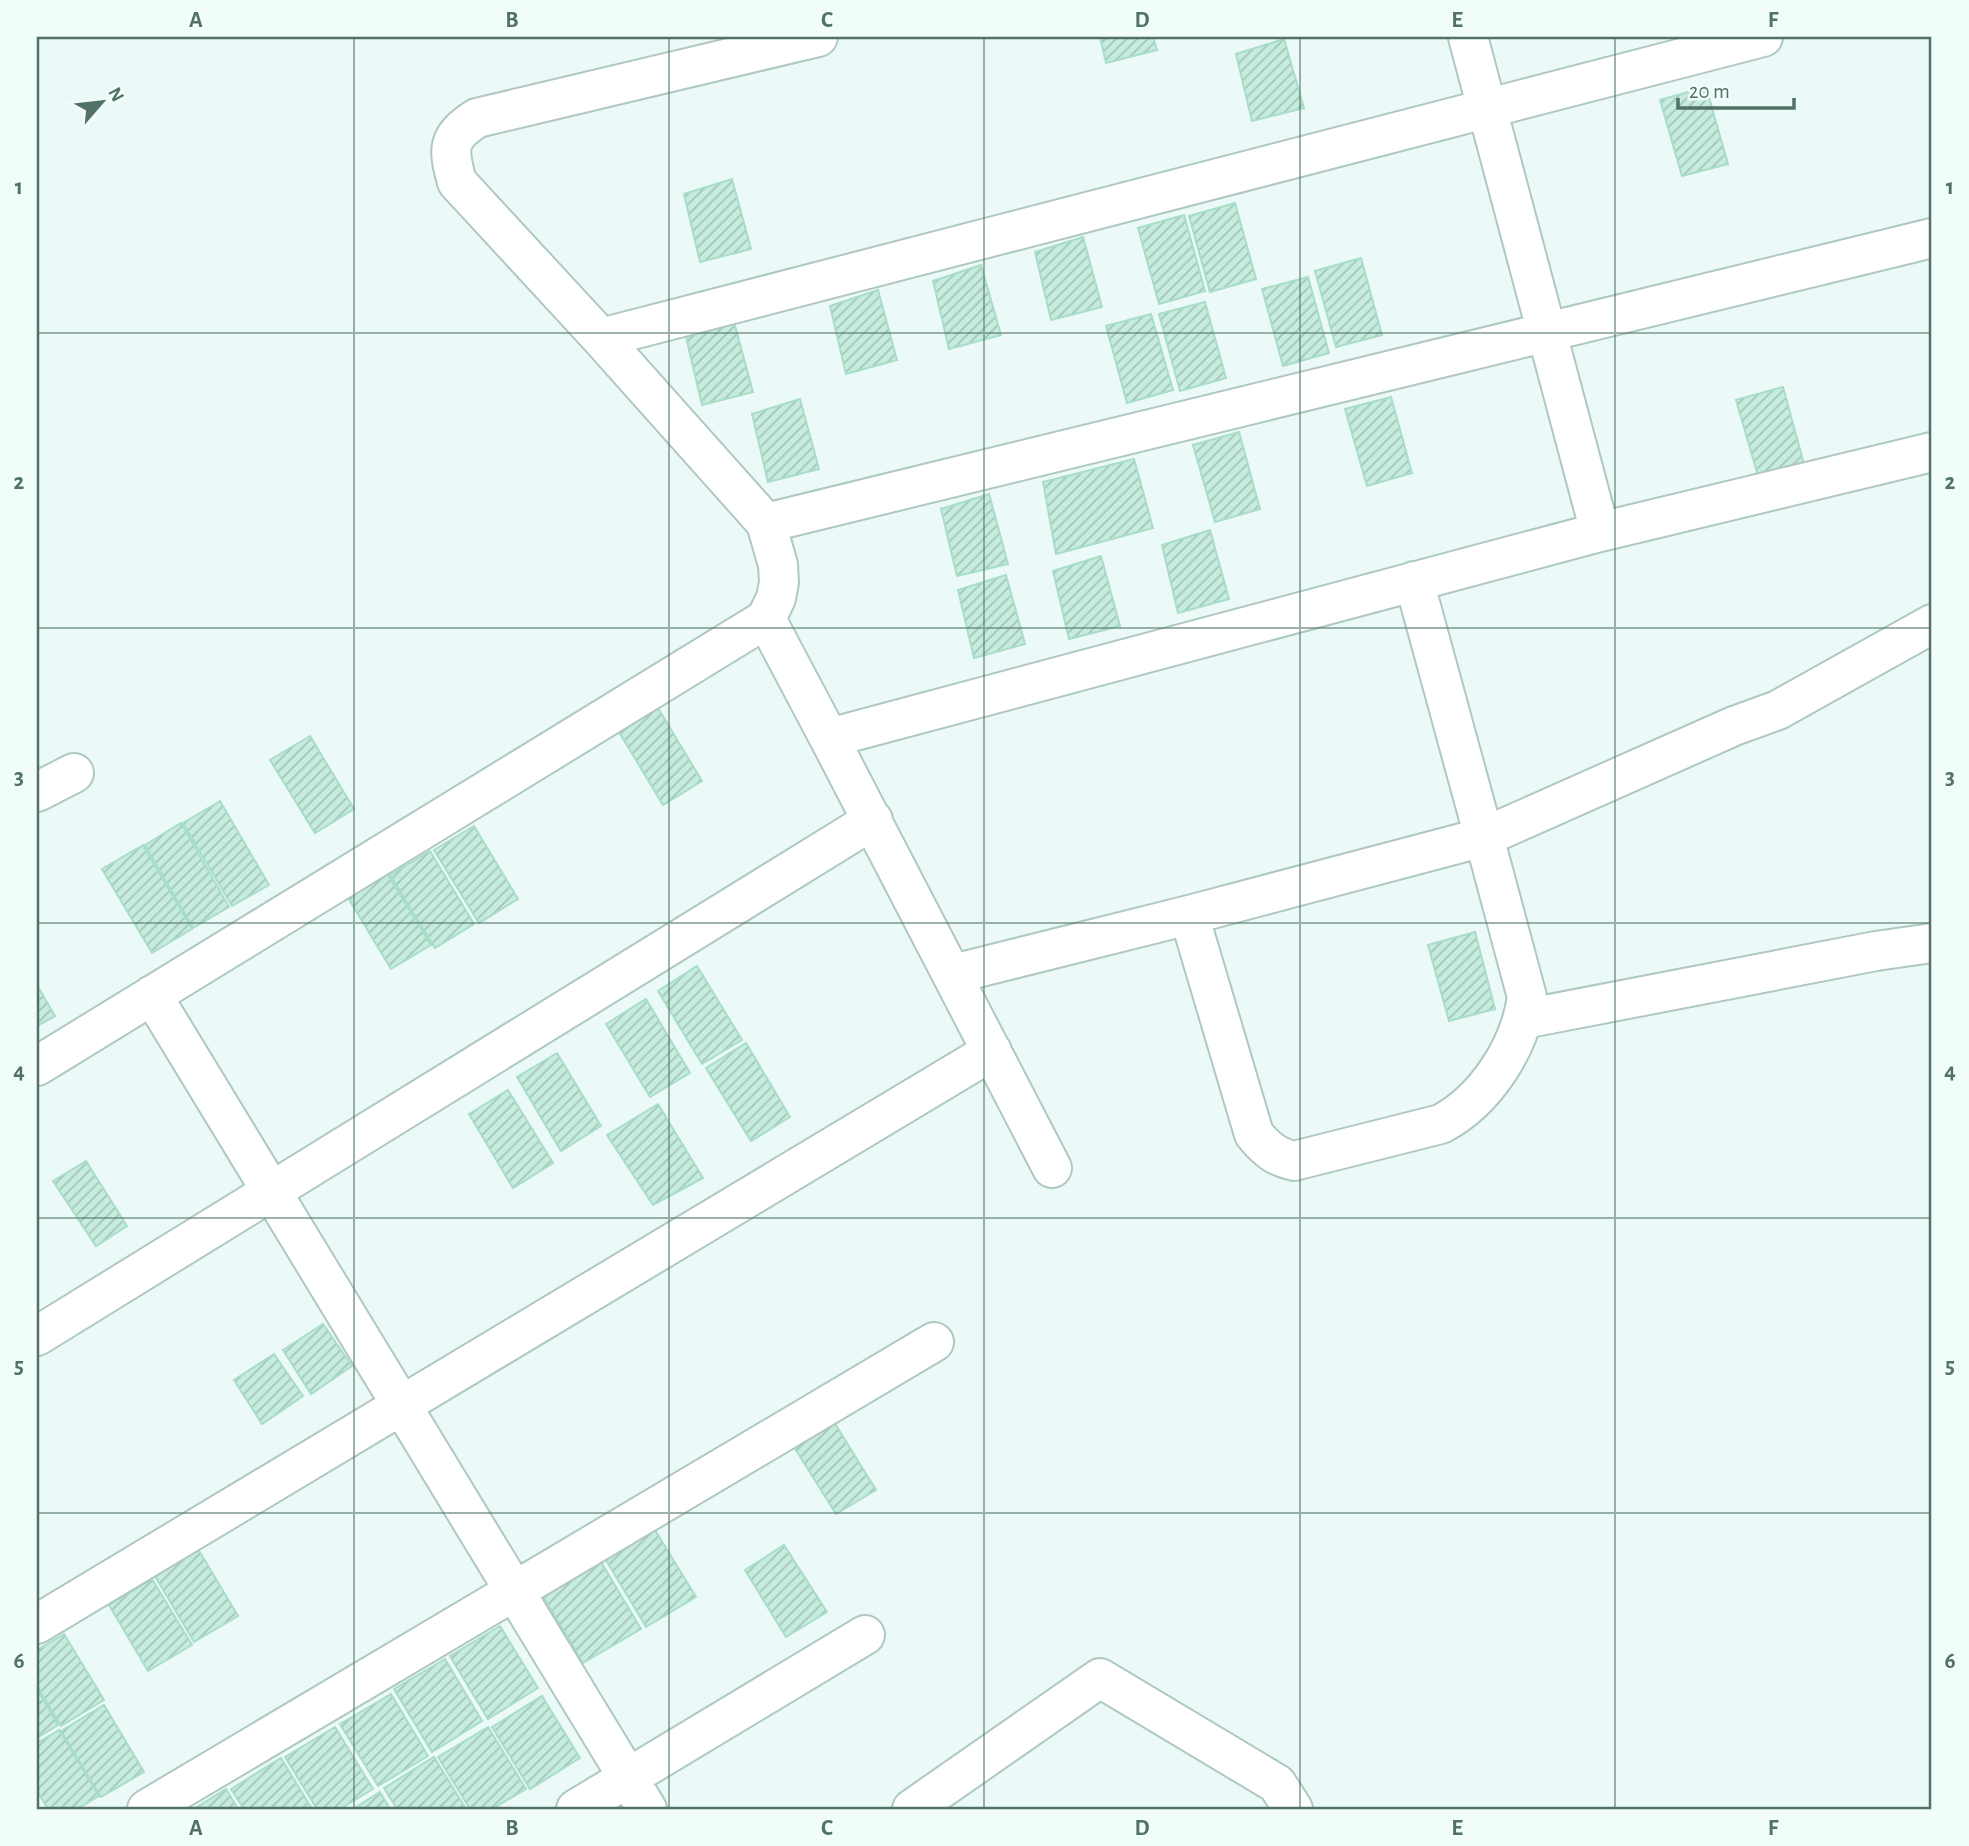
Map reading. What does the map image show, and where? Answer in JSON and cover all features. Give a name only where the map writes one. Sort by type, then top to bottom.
[{"type":"street","points":[[37,1066],[765,619],[776,598],[779,582],[778,565],[766,523],[457,182],[450,155],[458,130],[477,118],[818,37]]},
{"type":"street","points":[[1468,37],[1600,532]]},
{"type":"street","points":[[601,338],[1763,37]]},
{"type":"street","points":[[766,523],[1932,238]]},
{"type":"street","points":[[829,738],[1600,532],[1932,452]]},
{"type":"street","points":[[1189,915],[1254,1134],[1265,1148],[1281,1158],[1294,1161],[1441,1124],[1458,1115],[1473,1101],[1513,1049],[1524,1019],[1527,997],[1414,581]]},
{"type":"street","points":[[765,619],[873,820],[1052,1168]]},
{"type":"street","points":[[953,974],[1485,837],[1734,726],[1778,710],[1932,624]]},
{"type":"street","points":[[37,792],[74,774]]},
{"type":"street","points":[[37,1336],[873,820]]},
{"type":"street","points":[[1524,1019],[1876,951],[1932,943]]},
{"type":"street","points":[[152,995],[637,1794]]},
{"type":"street","points":[[37,1624],[992,1051]]},
{"type":"street","points":[[147,1809],[934,1342]]},
{"type":"street","points":[[576,1809],[637,1794],[864,1635]]},
{"type":"street","points":[[912,1809],[1100,1678],[1277,1784],[1293,1809]]},
{"type":"building","points":[[1100,37],[1153,37],[1157,50],[1106,63]]},
{"type":"building","points":[[1284,39],[1304,108],[1252,121],[1236,54]]},
{"type":"building","points":[[1706,87],[1728,164],[1682,176],[1660,100]]},
{"type":"building","points":[[732,179],[751,249],[700,262],[684,194]]},
{"type":"building","points":[[1235,203],[1256,279],[1210,292],[1189,216]]},
{"type":"building","points":[[1184,215],[1205,291],[1159,304],[1138,228]]},
{"type":"building","points":[[1083,237],[1102,307],[1051,320],[1035,252]]},
{"type":"building","points":[[1361,258],[1382,335],[1336,347],[1315,271]]},
{"type":"building","points":[[981,265],[1001,335],[949,349],[933,281]]},
{"type":"building","points":[[1308,277],[1329,353],[1283,366],[1262,289]]},
{"type":"building","points":[[878,290],[897,360],[846,374],[830,306]]},
{"type":"building","points":[[1205,302],[1226,378],[1180,391],[1159,314]]},
{"type":"building","points":[[1151,314],[1173,390],[1127,403],[1106,326]]},
{"type":"building","points":[[734,322],[753,392],[702,405],[686,337]]},
{"type":"building","points":[[1783,387],[1804,464],[1758,476],[1736,400]]},
{"type":"building","points":[[1391,397],[1412,473],[1367,486],[1345,409]]},
{"type":"building","points":[[800,399],[819,469],[768,482],[752,414]]},
{"type":"building","points":[[1239,432],[1260,509],[1215,522],[1193,445]]},
{"type":"building","points":[[1134,459],[1153,528],[1056,554],[1043,482]]},
{"type":"building","points":[[989,494],[1008,564],[957,576],[941,509]]},
{"type":"building","points":[[1210,530],[1229,599],[1178,613],[1162,545]]},
{"type":"building","points":[[1101,556],[1120,626],[1069,639],[1053,571]]},
{"type":"building","points":[[1006,575],[1025,644],[974,658],[958,590]]},
{"type":"building","points":[[658,708],[702,781],[663,805],[619,732]]},
{"type":"building","points":[[310,736],[354,809],[315,833],[270,760]]},
{"type":"building","points":[[220,801],[269,885],[232,906],[183,823]]},
{"type":"building","points":[[181,823],[229,907],[193,928],[145,845]]},
{"type":"building","points":[[474,826],[518,899],[479,923],[434,850]]},
{"type":"building","points":[[143,845],[192,929],[152,953],[102,869]]},
{"type":"building","points":[[430,851],[474,924],[435,948],[390,875]]},
{"type":"building","points":[[386,872],[431,945],[391,969],[347,896]]},
{"type":"building","points":[[1475,932],[1495,1009],[1449,1021],[1428,945]]},
{"type":"building","points":[[697,966],[742,1040],[702,1064],[658,991]]},
{"type":"building","points":[[37,985],[55,1016],[37,1026]]},
{"type":"building","points":[[646,999],[690,1073],[650,1097],[606,1024]]},
{"type":"building","points":[[746,1043],[790,1117],[751,1141],[706,1068]]},
{"type":"building","points":[[557,1053],[601,1126],[561,1151],[517,1077]]},
{"type":"building","points":[[508,1090],[553,1163],[513,1188],[469,1114]]},
{"type":"building","points":[[658,1104],[703,1178],[653,1205],[607,1135]]},
{"type":"building","points":[[86,1161],[127,1226],[96,1246],[53,1181]]},
{"type":"building","points":[[323,1324],[352,1366],[311,1394],[283,1350]]},
{"type":"building","points":[[274,1354],[303,1396],[262,1424],[234,1380]]},
{"type":"building","points":[[834,1422],[876,1490],[836,1514],[794,1447]]},
{"type":"building","points":[[655,1530],[696,1597],[646,1627],[606,1560]]},
{"type":"building","points":[[784,1545],[827,1612],[786,1637],[745,1570]]},
{"type":"building","points":[[198,1549],[238,1616],[194,1642],[155,1576]]},
{"type":"building","points":[[601,1562],[641,1629],[583,1663],[543,1596]]},
{"type":"building","points":[[152,1579],[192,1645],[148,1671],[109,1605]]},
{"type":"building","points":[[500,1626],[538,1688],[488,1719],[450,1656]]},
{"type":"building","points":[[64,1634],[104,1700],[61,1726],[37,1686],[37,1650]]},
{"type":"building","points":[[445,1659],[482,1721],[432,1752],[394,1689]]},
{"type":"building","points":[[37,1689],[58,1725],[37,1738]]},
{"type":"building","points":[[391,1694],[428,1756],[378,1786],[340,1724]]},
{"type":"building","points":[[542,1696],[580,1758],[530,1789],[492,1727]]},
{"type":"building","points":[[104,1705],[144,1772],[101,1797],[61,1731]]},
{"type":"building","points":[[335,1727],[373,1789],[340,1809],[317,1809],[285,1757]]},
{"type":"building","points":[[488,1727],[526,1789],[492,1809],[470,1809],[438,1757]]},
{"type":"building","points":[[59,1730],[99,1796],[77,1809],[48,1809],[37,1791],[37,1743]]},
{"type":"building","points":[[434,1757],[466,1809],[397,1809],[384,1788]]},
{"type":"building","points":[[281,1758],[312,1809],[244,1809],[231,1789]]},
{"type":"building","points":[[226,1789],[238,1809],[194,1809]]},
{"type":"building","points":[[380,1792],[390,1809],[353,1809]]}]
